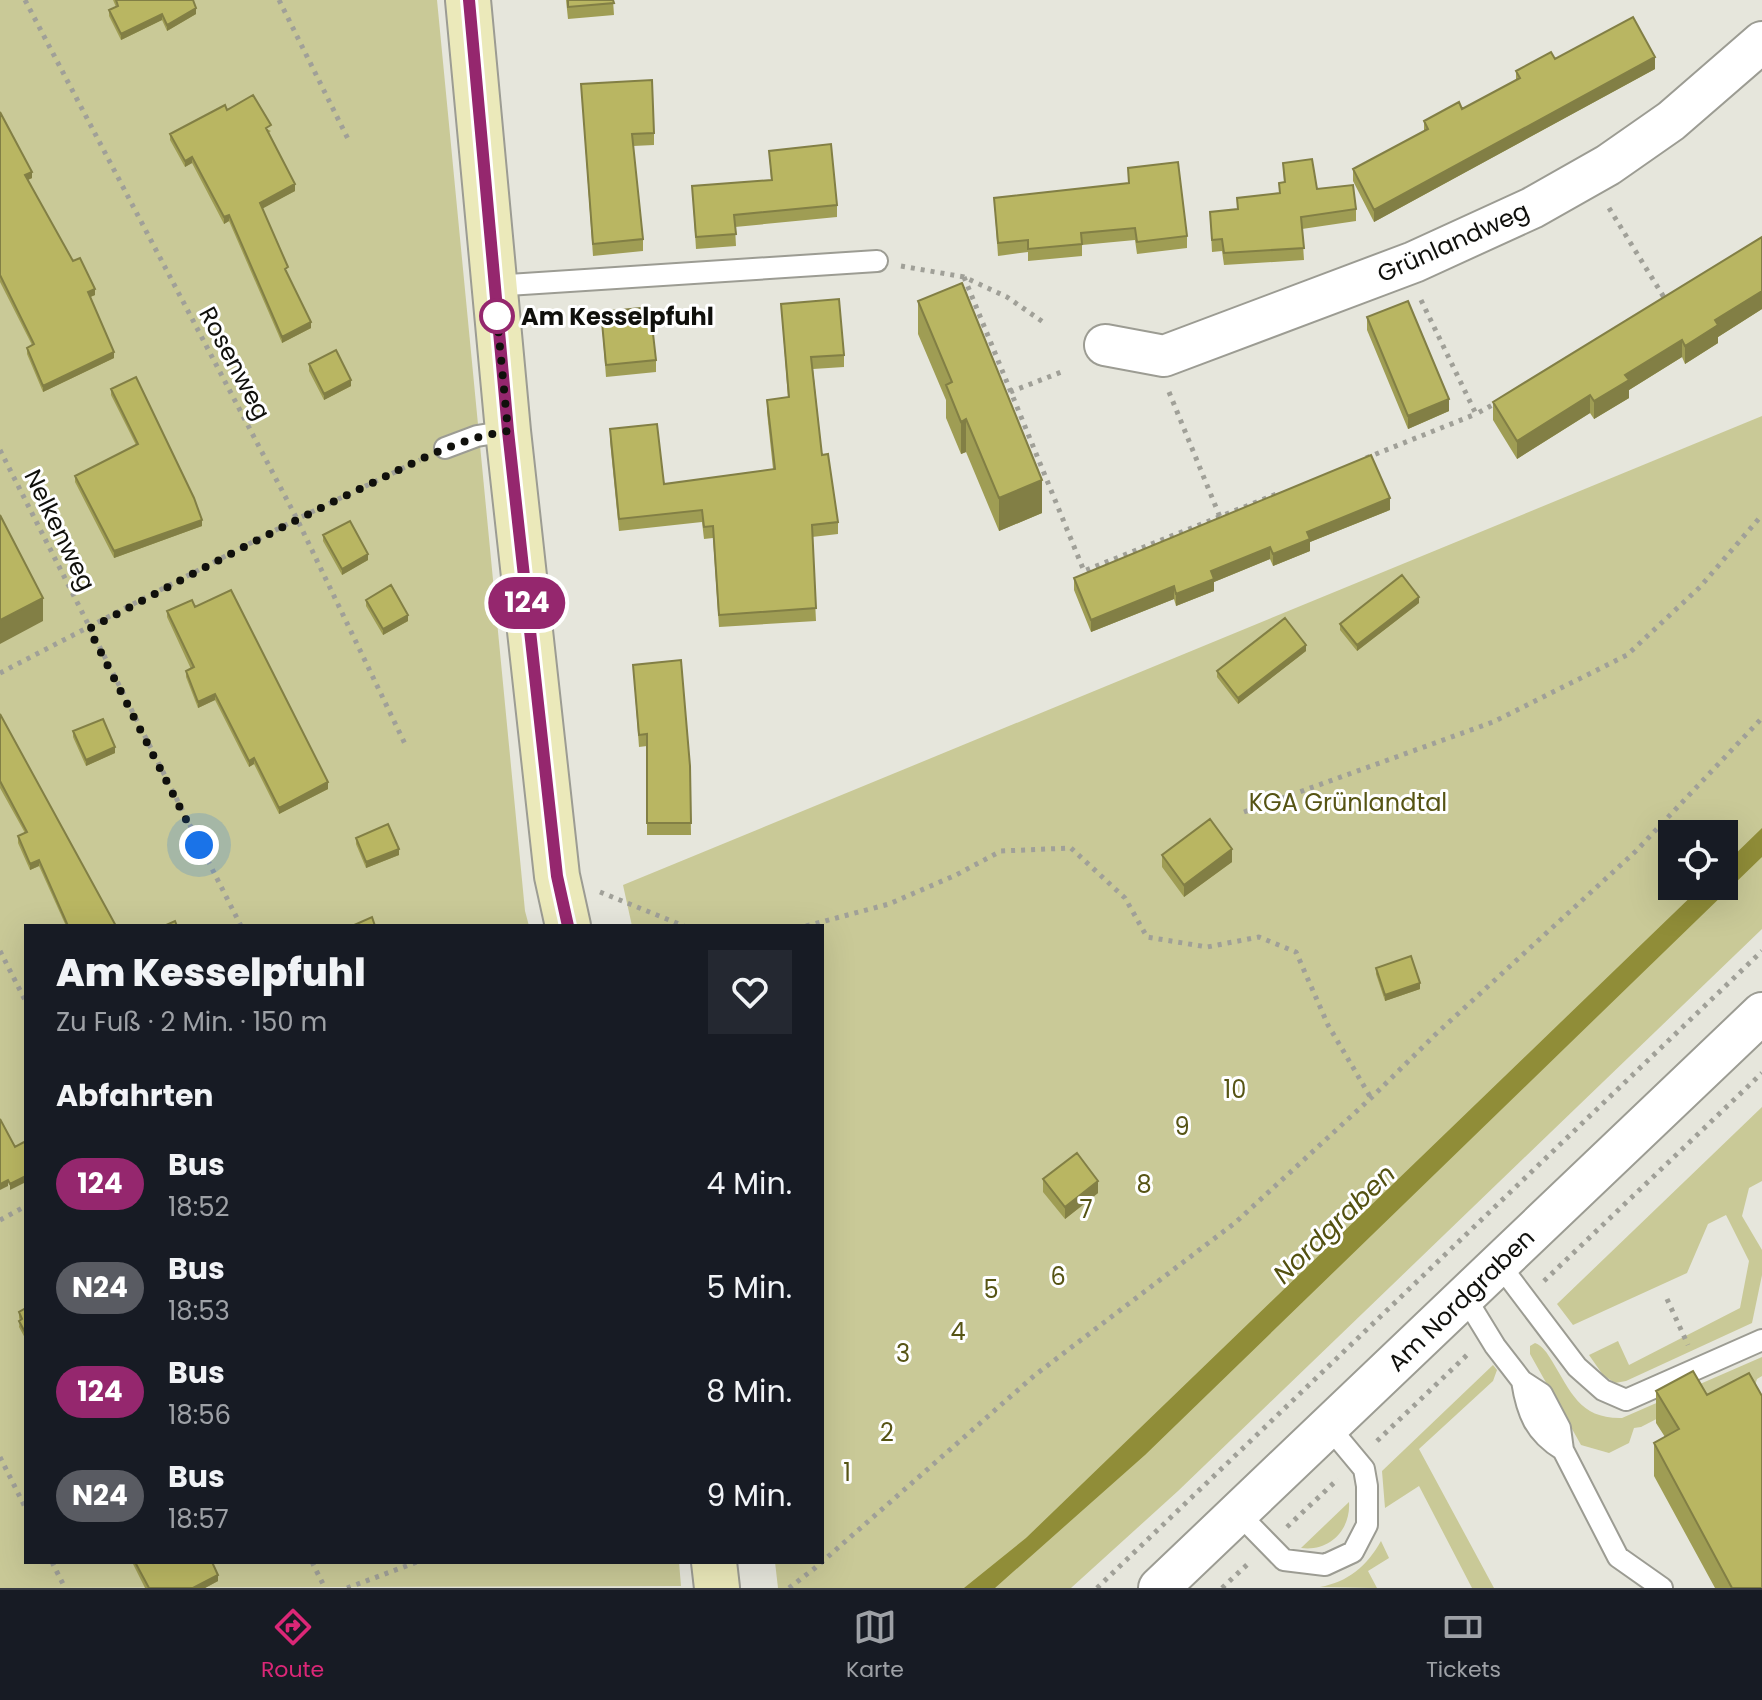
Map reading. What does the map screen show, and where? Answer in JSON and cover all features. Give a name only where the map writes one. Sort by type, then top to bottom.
[{"type":"main road","points":[[468,0],[508,431],[557,876],[568,924]]},
{"type":"street","name":"Grünlandweg","points":[[1105,345],[1164,356],[1414,262],[1532,208],[1608,165],[1671,121],[1762,42]]},
{"type":"street","name":"Am Nordgraben","points":[[1159,1588],[1762,1013]]},
{"type":"lane","points":[[494,286],[877,261]]},
{"type":"lane","points":[[445,448],[477,436],[508,431]]},
{"type":"lane","points":[[1499,1264],[1577,1367],[1603,1390],[1626,1400],[1762,1340]]},
{"type":"lane","points":[[1465,1297],[1495,1346],[1522,1381],[1526,1405],[1543,1438],[1563,1450],[1618,1557],[1662,1588]]},
{"type":"lane","points":[[1238,1513],[1284,1560],[1325,1565],[1353,1552],[1367,1525],[1364,1469],[1329,1427]]},
{"type":"path","name":"Rosenweg","points":[[25,0],[297,519],[406,746]]},
{"type":"path","points":[[279,0],[349,141]]},
{"type":"path","points":[[1604,200],[1665,299],[1677,291]]},
{"type":"path","points":[[877,261],[964,277],[1007,297],[1043,322]]},
{"type":"path","points":[[964,277],[1084,571],[1291,488]]},
{"type":"path","points":[[1418,295],[1476,414]]},
{"type":"path","points":[[1010,392],[1064,371]]},
{"type":"path","points":[[1164,381],[1220,517]]},
{"type":"path","points":[[1362,460],[1476,414],[1503,398]]},
{"type":"path","points":[[0,673],[297,519],[445,448]]},
{"type":"path","name":"Nelkenweg","points":[[0,450],[240,924]]},
{"type":"path","points":[[1244,812],[1493,722],[1627,655],[1700,587],[1762,515]]},
{"type":"path","points":[[824,1558],[1035,1375],[1236,1222],[1636,851],[1762,718]]},
{"type":"path","points":[[814,924],[889,904],[956,875],[1001,851],[1071,848],[1125,898],[1147,937],[1207,947],[1259,937],[1296,952],[1328,1025],[1371,1098]]},
{"type":"path","points":[[557,876],[679,924]]},
{"type":"path","points":[[0,951],[24,998]]},
{"type":"path","points":[[1097,1588],[1762,951]]},
{"type":"path","points":[[0,1220],[24,1207]]},
{"type":"path","points":[[1667,1299],[1685,1337]]},
{"type":"path","points":[[0,1457],[24,1505]]},
{"type":"path","points":[[53,1564],[65,1588]]},
{"type":"path","points":[[313,1564],[325,1588]]},
{"type":"path","points":[[347,1588],[412,1564]]},
{"type":"path","points":[[789,1588],[817,1564]]},
{"type":"green space","points":[[0,0],[437,0],[528,924],[24,924],[24,1564],[679,1564],[681,1586],[0,1588]]},
{"type":"green space","points":[[1762,416],[1762,929],[1178,1491],[1071,1588],[778,1588],[775,1564],[824,1564],[824,924],[632,924],[623,885]]},
{"type":"green space","points":[[1762,1107],[1762,1181],[1749,1188],[1742,1216],[1762,1250],[1762,1275],[1752,1323],[1626,1381],[1615,1383],[1603,1375],[1589,1355],[1618,1341],[1629,1365],[1740,1308],[1749,1261],[1726,1215],[1708,1224],[1687,1273],[1573,1325],[1557,1304]]},
{"type":"green space","points":[[1535,1343],[1547,1353],[1578,1402],[1596,1414],[1608,1417],[1622,1418],[1762,1357],[1762,1376],[1757,1379],[1749,1405],[1668,1413],[1634,1428],[1629,1443],[1609,1453],[1581,1445],[1530,1354],[1530,1346]]},
{"type":"green space","points":[[1493,1365],[1497,1370],[1493,1381],[1419,1449],[1494,1588],[1472,1588],[1419,1486],[1385,1508],[1382,1471]]},
{"type":"green space","points":[[1349,1502],[1346,1522],[1336,1537],[1321,1546],[1301,1548]]},
{"type":"green space","points":[[1381,1541],[1389,1558],[1368,1571],[1377,1588],[1320,1587],[1356,1572]]},
{"type":"shaded area","points":[[1762,828],[1762,857],[1738,880],[1738,851]]},
{"type":"shaded area","points":[[1687,900],[1718,900],[1145,1455],[995,1588],[964,1588],[1026,1538]]},
{"type":"building","points":[[116,0],[193,0],[196,8],[167,25],[162,14],[121,34],[109,10],[118,6]]},
{"type":"building","points":[[568,0],[613,0],[614,3],[568,7]]},
{"type":"building","points":[[1633,17],[1655,57],[1374,210],[1353,169],[1428,129],[1424,121],[1459,102],[1462,109],[1520,78],[1516,71],[1551,52],[1555,59]]},
{"type":"building","points":[[652,80],[654,133],[632,134],[643,239],[593,244],[581,84]]},
{"type":"building","points":[[253,95],[271,125],[266,128],[295,184],[260,203],[288,267],[285,269],[311,322],[282,337],[229,215],[224,217],[192,157],[185,161],[170,134],[225,105],[227,110]]},
{"type":"building","points":[[0,112],[32,172],[25,175],[73,261],[80,258],[95,289],[88,292],[114,352],[43,386],[27,348],[34,344],[0,275]]},
{"type":"building","points":[[831,144],[837,205],[734,215],[736,234],[696,237],[692,186],[772,180],[769,151]]},
{"type":"building","points":[[1312,159],[1317,189],[1353,185],[1356,209],[1301,217],[1304,248],[1224,253],[1222,239],[1212,240],[1210,212],[1238,209],[1237,198],[1280,193],[1279,183],[1285,182],[1283,163]]},
{"type":"building","points":[[1178,162],[1187,236],[1137,242],[1135,228],[1081,233],[1082,244],[1028,249],[1028,240],[998,243],[994,198],[1129,183],[1128,168]]},
{"type":"building","points":[[1762,237],[1762,291],[1715,320],[1718,325],[1685,346],[1682,340],[1625,375],[1629,380],[1594,401],[1590,395],[1517,441],[1493,402]]},
{"type":"building","points":[[962,283],[1042,480],[999,498],[966,419],[961,422],[946,385],[952,382],[918,301]]},
{"type":"building","points":[[839,299],[844,355],[811,357],[822,455],[828,454],[838,522],[812,525],[816,608],[719,615],[713,526],[704,527],[702,510],[619,519],[610,429],[657,424],[664,484],[775,469],[767,400],[789,397],[781,304]]},
{"type":"building","points":[[1408,301],[1449,399],[1408,416],[1367,317]]},
{"type":"building","points":[[650,307],[656,360],[606,365],[601,312]]},
{"type":"building","points":[[336,350],[351,380],[324,394],[309,364]]},
{"type":"building","points":[[136,377],[202,520],[114,551],[75,476],[138,444],[111,389]]},
{"type":"building","points":[[1371,455],[1390,498],[1307,532],[1310,539],[1273,554],[1270,547],[1211,571],[1214,579],[1176,594],[1174,586],[1091,620],[1074,578]]},
{"type":"building","points":[[0,515],[43,598],[0,620]]},
{"type":"building","points":[[350,521],[368,554],[342,569],[323,535]]},
{"type":"building","points":[[1402,575],[1419,597],[1357,645],[1340,624]]},
{"type":"building","points":[[391,585],[408,615],[383,629],[366,600]]},
{"type":"building","points":[[231,590],[328,782],[279,808],[254,758],[249,761],[215,694],[198,702],[186,671],[194,667],[167,611],[192,600],[195,607]]},
{"type":"building","points":[[1285,618],[1306,645],[1238,698],[1217,671]]},
{"type":"building","points":[[681,660],[690,766],[691,823],[647,823],[647,734],[639,735],[633,665]]},
{"type":"building","points":[[0,714],[115,924],[67,924],[39,860],[30,864],[18,836],[27,832],[0,781]]},
{"type":"building","points":[[103,719],[115,747],[86,760],[73,731]]},
{"type":"building","points":[[1210,819],[1232,849],[1184,885],[1162,855]]},
{"type":"building","points":[[388,824],[399,849],[366,862],[356,838]]},
{"type":"building","points":[[372,917],[374,924],[356,924]]},
{"type":"building","points":[[1411,956],[1420,983],[1385,995],[1376,968]]},
{"type":"building","points":[[0,1119],[15,1147],[24,1142],[24,1177],[10,1184],[8,1180],[0,1184]]},
{"type":"building","points":[[1077,1153],[1098,1181],[1065,1207],[1043,1179]]},
{"type":"building","points":[[24,1309],[24,1330],[19,1321],[22,1319],[19,1312]]},
{"type":"building","points":[[1693,1371],[1707,1395],[1749,1373],[1762,1396],[1762,1588],[1732,1588],[1654,1443],[1679,1429],[1656,1391]]},
{"type":"building","points":[[136,1564],[213,1564],[218,1575],[193,1588],[149,1588]]},
{"type":"bus line","name":"124","points":[[469,0],[508,431],[557,876],[568,924]]},
{"type":"place","name":"Am Kesselpfuhl","points":[[497,316]]},
{"type":"route","points":[[199,845],[89,629],[297,519],[445,448],[477,436],[508,431],[497,316]]},
{"type":"park label","name":"KGA Grünlandtal","points":[[1348,802]]},
{"type":"park label","name":"10","points":[[1235,1089]]},
{"type":"park label","name":"9","points":[[1182,1126]]},
{"type":"park label","name":"8","points":[[1144,1184]]},
{"type":"park label","name":"7","points":[[1086,1209]]},
{"type":"park label","name":"6","points":[[1058,1276]]},
{"type":"park label","name":"5","points":[[991,1289]]},
{"type":"park label","name":"4","points":[[958,1331]]},
{"type":"park label","name":"3","points":[[903,1353]]},
{"type":"park label","name":"2","points":[[887,1432]]},
{"type":"park label","name":"1","points":[[847,1472]]},
{"type":"water label","name":"Nordgraben","points":[[1334,1224]]}]
